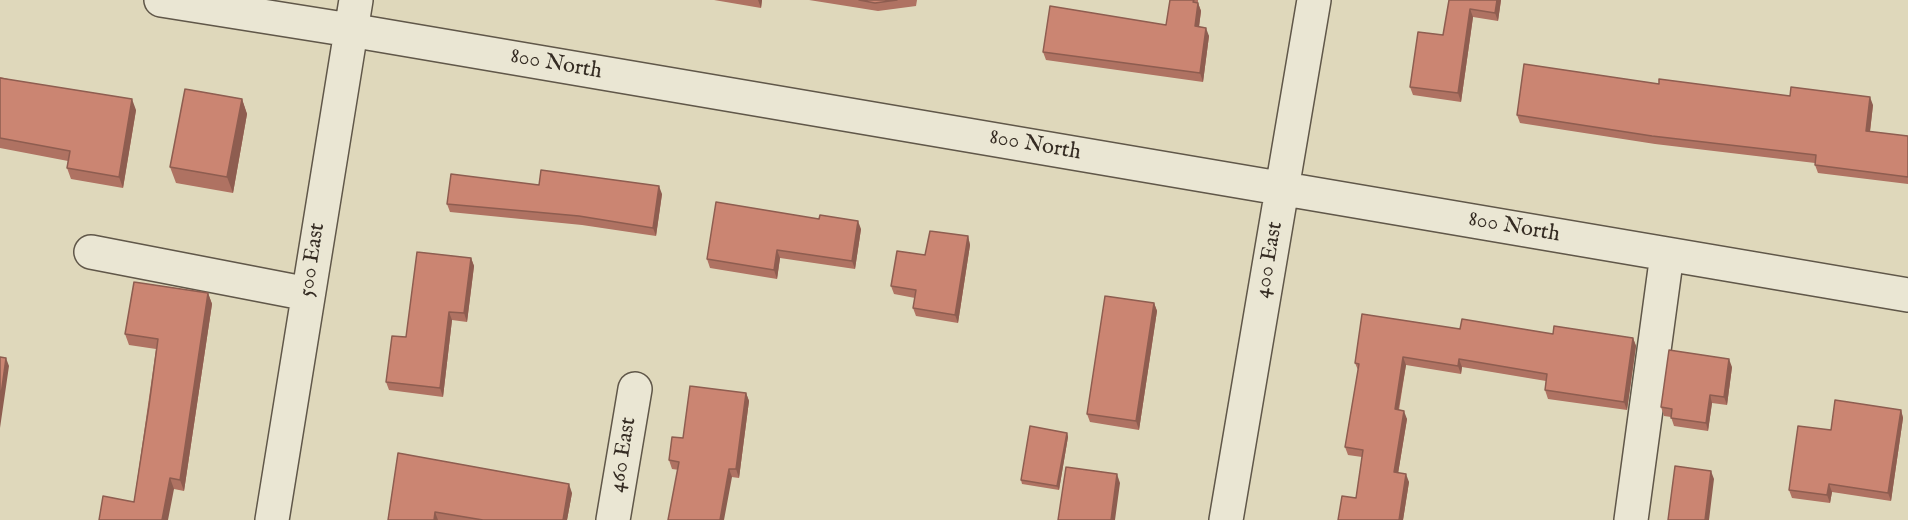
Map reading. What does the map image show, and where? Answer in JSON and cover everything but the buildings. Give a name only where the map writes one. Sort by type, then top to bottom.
[{"type":"street","name":"800 North","points":[[161,0],[353,15],[1283,188],[1908,295]]},
{"type":"street","name":"400 East","points":[[1226,520],[1314,0]]},
{"type":"street","name":"500 East","points":[[272,520],[353,15]]},
{"type":"street","points":[[91,252],[308,294]]},
{"type":"street","points":[[1631,520],[1667,254]]},
{"type":"street","name":"460 East","points":[[614,520],[635,389]]}]
